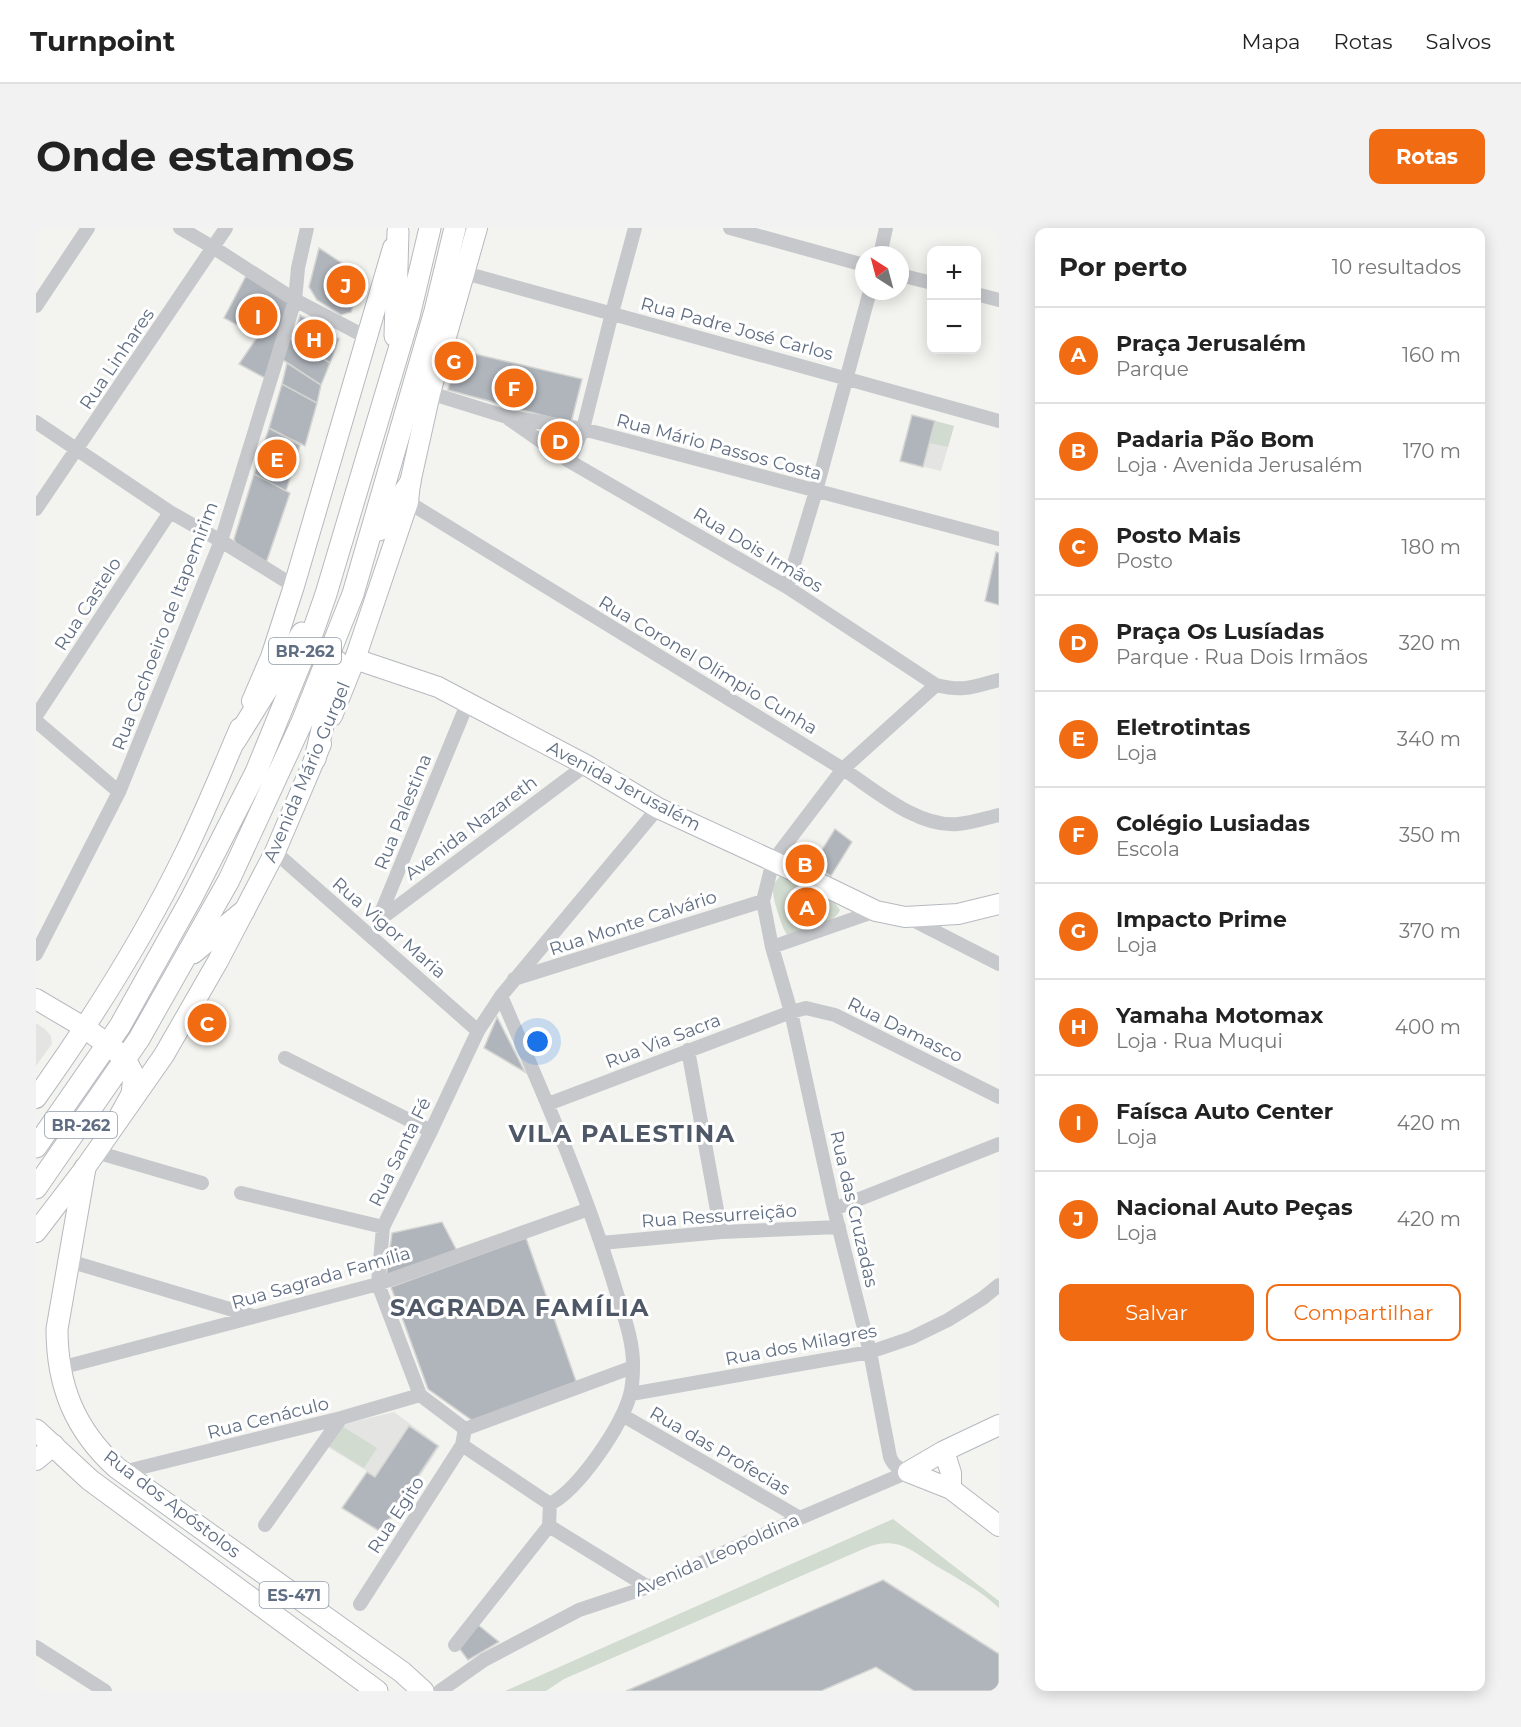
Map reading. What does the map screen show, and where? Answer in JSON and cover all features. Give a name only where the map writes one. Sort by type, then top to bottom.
[{"type":"main road","name":"BR-262","points":[[36,1147],[120,1026],[191,900],[256,772],[310,640],[326,594],[409,316],[430,228]]},
{"type":"main road","name":"Avenida Mário Gurgel","points":[[36,1188],[126,1061],[229,880],[302,722],[353,594],[435,311],[455,228]]},
{"type":"main road","name":"Avenida Mário Gurgel","points":[[36,1232],[164,1056],[218,961],[275,852],[355,659],[409,492],[430,393],[477,228]]},
{"type":"main road","name":"BR-262","points":[[36,1098],[85,1028],[142,933],[184,853],[271,657],[368,338],[398,230]]},
{"type":"main road","points":[[394,367],[398,230]]},
{"type":"main road","points":[[367,548],[409,492]]},
{"type":"main road","points":[[235,741],[326,594]]},
{"type":"main road","points":[[315,759],[353,594]]},
{"type":"main road","name":"Avenida Jerusalém","points":[[355,659],[438,687],[586,765],[658,808],[876,911],[905,916],[958,914],[999,904]]},
{"type":"main road","points":[[183,961],[244,911]]},
{"type":"main road","points":[[36,999],[85,1028],[126,1061],[134,1076],[132,1094],[117,1121]]},
{"type":"main road","points":[[36,1013],[60,1028],[69,1037],[72,1048]]},
{"type":"main road","name":"Rua dos Apóstolos","points":[[90,1160],[57,1329],[60,1368],[66,1393],[79,1422],[96,1447],[120,1470],[402,1672],[423,1691]]},
{"type":"main road","name":"Avenida Leopoldina","points":[[908,1472],[944,1451],[999,1425]]},
{"type":"main road","name":"Rua dos Apóstolos","points":[[36,1430],[90,1480],[377,1691]]},
{"type":"main road","points":[[36,1460],[54,1445],[67,1441],[73,1442],[96,1462],[120,1470]]},
{"type":"main road","points":[[944,1451],[951,1473],[951,1489]]},
{"type":"main road","points":[[908,1472],[951,1489],[999,1526]]},
{"type":"street","points":[[36,306],[88,228]]},
{"type":"street","points":[[180,228],[295,300],[368,338]]},
{"type":"street","name":"Rua Linhares","points":[[36,509],[226,228]]},
{"type":"street","name":"Rua Cachoeiro de Itapemirim","points":[[36,954],[119,792],[221,541],[295,300],[298,268],[307,228]]},
{"type":"street","points":[[569,461],[583,429],[635,228]]},
{"type":"street","points":[[730,228],[855,263]]},
{"type":"street","points":[[882,246],[886,228]]},
{"type":"street","name":"Rua Padre José Carlos","points":[[465,273],[999,421]]},
{"type":"street","points":[[909,277],[927,282]]},
{"type":"street","points":[[981,295],[999,300]]},
{"type":"street","points":[[787,587],[816,491],[868,300]]},
{"type":"street","name":"Rua Mário Passos Costa","points":[[430,393],[504,416],[583,429],[999,539]]},
{"type":"street","name":"Rua Dois Irmãos","points":[[504,416],[569,461],[787,587],[936,685],[952,689],[967,689],[999,680]]},
{"type":"street","points":[[36,422],[170,512],[294,586]]},
{"type":"street","name":"Rua Coronel Olímpio Cunha","points":[[409,492],[906,811],[934,823],[958,824],[999,815]]},
{"type":"street","name":"Rua Castelo","points":[[36,716],[170,512]]},
{"type":"street","points":[[773,861],[843,769],[936,685]]},
{"type":"street","name":"Rua Palestina","points":[[371,935],[468,702]]},
{"type":"street","points":[[36,721],[119,792]]},
{"type":"street","name":"Avenida Nazareth","points":[[378,921],[586,765]]},
{"type":"street","name":"Rua Santa Fé","points":[[420,1395],[378,1284],[383,1227],[478,1031],[501,996],[658,808]]},
{"type":"street","name":"Rua Vigor Maria","points":[[275,852],[478,1031]]},
{"type":"street","name":"Rua das Cruzadas","points":[[773,861],[763,901],[772,947],[791,1012],[834,1209],[870,1352],[890,1457],[897,1468],[908,1472]]},
{"type":"street","name":"Rua Monte Calvário","points":[[514,980],[763,901]]},
{"type":"street","points":[[772,947],[876,911]]},
{"type":"street","points":[[905,916],[999,964]]},
{"type":"street","points":[[501,996],[548,1104],[589,1209],[632,1343],[633,1367],[630,1394],[622,1415],[605,1444],[574,1485],[560,1499],[550,1504]]},
{"type":"street","name":"Rua Damasco","points":[[791,1012],[806,1008],[835,1015],[999,1097]]},
{"type":"street","name":"Rua Via Sacra","points":[[548,1104],[791,1012]]},
{"type":"street","points":[[688,1050],[720,1232]]},
{"type":"street","points":[[285,1058],[431,1131]]},
{"type":"street","points":[[834,1209],[999,1144]]},
{"type":"street","points":[[90,1160],[202,1183]]},
{"type":"street","points":[[240,1193],[383,1227]]},
{"type":"street","name":"Rua Sagrada Família","points":[[60,1368],[378,1284],[589,1209]]},
{"type":"street","name":"Rua Ressurreição","points":[[601,1243],[720,1232],[839,1227]]},
{"type":"street","points":[[69,1261],[255,1317]]},
{"type":"street","name":"Rua dos Milagres","points":[[630,1394],[870,1352],[911,1338],[948,1320],[984,1298],[999,1285]]},
{"type":"street","points":[[465,1429],[633,1367]]},
{"type":"street","points":[[420,1395],[465,1429]]},
{"type":"street","name":"Rua Cenáculo","points":[[120,1470],[341,1418],[420,1395]]},
{"type":"street","name":"Rua das Profecias","points":[[622,1415],[800,1518]]},
{"type":"street","points":[[265,1525],[341,1418]]},
{"type":"street","points":[[465,1429],[462,1445],[550,1504]]},
{"type":"street","name":"Rua Egito","points":[[360,1604],[462,1445]]},
{"type":"street","name":"Avenida Leopoldina","points":[[440,1691],[484,1660],[579,1610],[648,1587],[908,1472]]},
{"type":"street","points":[[455,1645],[549,1526],[550,1504]]},
{"type":"street","points":[[549,1526],[648,1587]]},
{"type":"street","points":[[36,1647],[105,1691]]},
{"type":"shaded area","points":[[912,415],[954,426],[941,471],[900,461]]},
{"type":"shaded area","points":[[935,421],[954,426],[948,447],[929,443]]},
{"type":"shaded area","points":[[781,875],[835,903],[840,910],[837,915],[825,924],[788,936],[780,920],[773,892],[774,884]]},
{"type":"shaded area","points":[[36,1023],[51,1036],[52,1044],[36,1066]]},
{"type":"shaded area","points":[[394,1412],[440,1446],[382,1534],[342,1508],[367,1471],[326,1446],[340,1425]]},
{"type":"shaded area","points":[[340,1425],[377,1448],[364,1468],[327,1445]]},
{"type":"shaded area","points":[[893,1519],[999,1601],[999,1608],[976,1590],[909,1549],[896,1544],[880,1544],[868,1547],[564,1679],[546,1691],[505,1691]]},
{"type":"building","points":[[319,248],[363,277],[351,312],[341,315],[317,300],[309,287]]},
{"type":"building","points":[[246,276],[290,303],[265,378],[239,364],[258,336],[224,318]]},
{"type":"building","points":[[300,315],[339,339],[330,363],[290,338],[295,334]]},
{"type":"building","points":[[290,338],[330,363],[321,385],[283,360]]},
{"type":"building","points":[[458,350],[582,379],[571,423],[448,390]]},
{"type":"building","points":[[287,363],[321,385],[317,403],[282,384]]},
{"type":"building","points":[[282,384],[317,403],[305,446],[269,428]]},
{"type":"building","points":[[912,415],[935,421],[923,467],[900,461]]},
{"type":"building","points":[[269,428],[300,445],[286,491],[254,474]]},
{"type":"building","points":[[254,474],[290,493],[266,563],[236,544],[234,539]]},
{"type":"building","points":[[996,552],[999,553],[999,605],[985,601]]},
{"type":"building","points":[[835,829],[852,842],[831,876],[813,864]]},
{"type":"building","points":[[497,1017],[525,1072],[484,1048]]},
{"type":"building","points":[[442,1222],[458,1253],[386,1278],[392,1233]]},
{"type":"building","points":[[526,1238],[577,1384],[473,1421],[428,1389],[391,1287]]},
{"type":"building","points":[[409,1426],[438,1446],[381,1532],[342,1508],[367,1472],[375,1477]]},
{"type":"building","points":[[883,1580],[999,1654],[999,1691],[914,1691],[876,1667],[821,1691],[626,1691]]},
{"type":"building","points":[[477,1624],[499,1642],[468,1660],[459,1648]]},
{"type":"place","name":"Nacional Auto Peças","points":[[346,285]]},
{"type":"place","name":"Faísca Auto Center","points":[[258,316]]},
{"type":"place","name":"Yamaha Motomax","points":[[314,339]]},
{"type":"place","name":"Impacto Prime","points":[[454,361]]},
{"type":"place","name":"Colégio Lusiadas","points":[[514,388]]},
{"type":"place","name":"Praça Os Lusíadas","points":[[560,441]]},
{"type":"place","name":"Eletrotintas","points":[[277,459]]},
{"type":"place","name":"Padaria Pão Bom","points":[[805,864]]},
{"type":"place","name":"Praça Jerusalém","points":[[807,907]]},
{"type":"place","name":"Posto Mais","points":[[207,1023]]},
{"type":"district","name":"VILA PALESTINA","points":[[622,1133]]},
{"type":"district","name":"SAGRADA FAMÍLIA","points":[[520,1307]]}]
